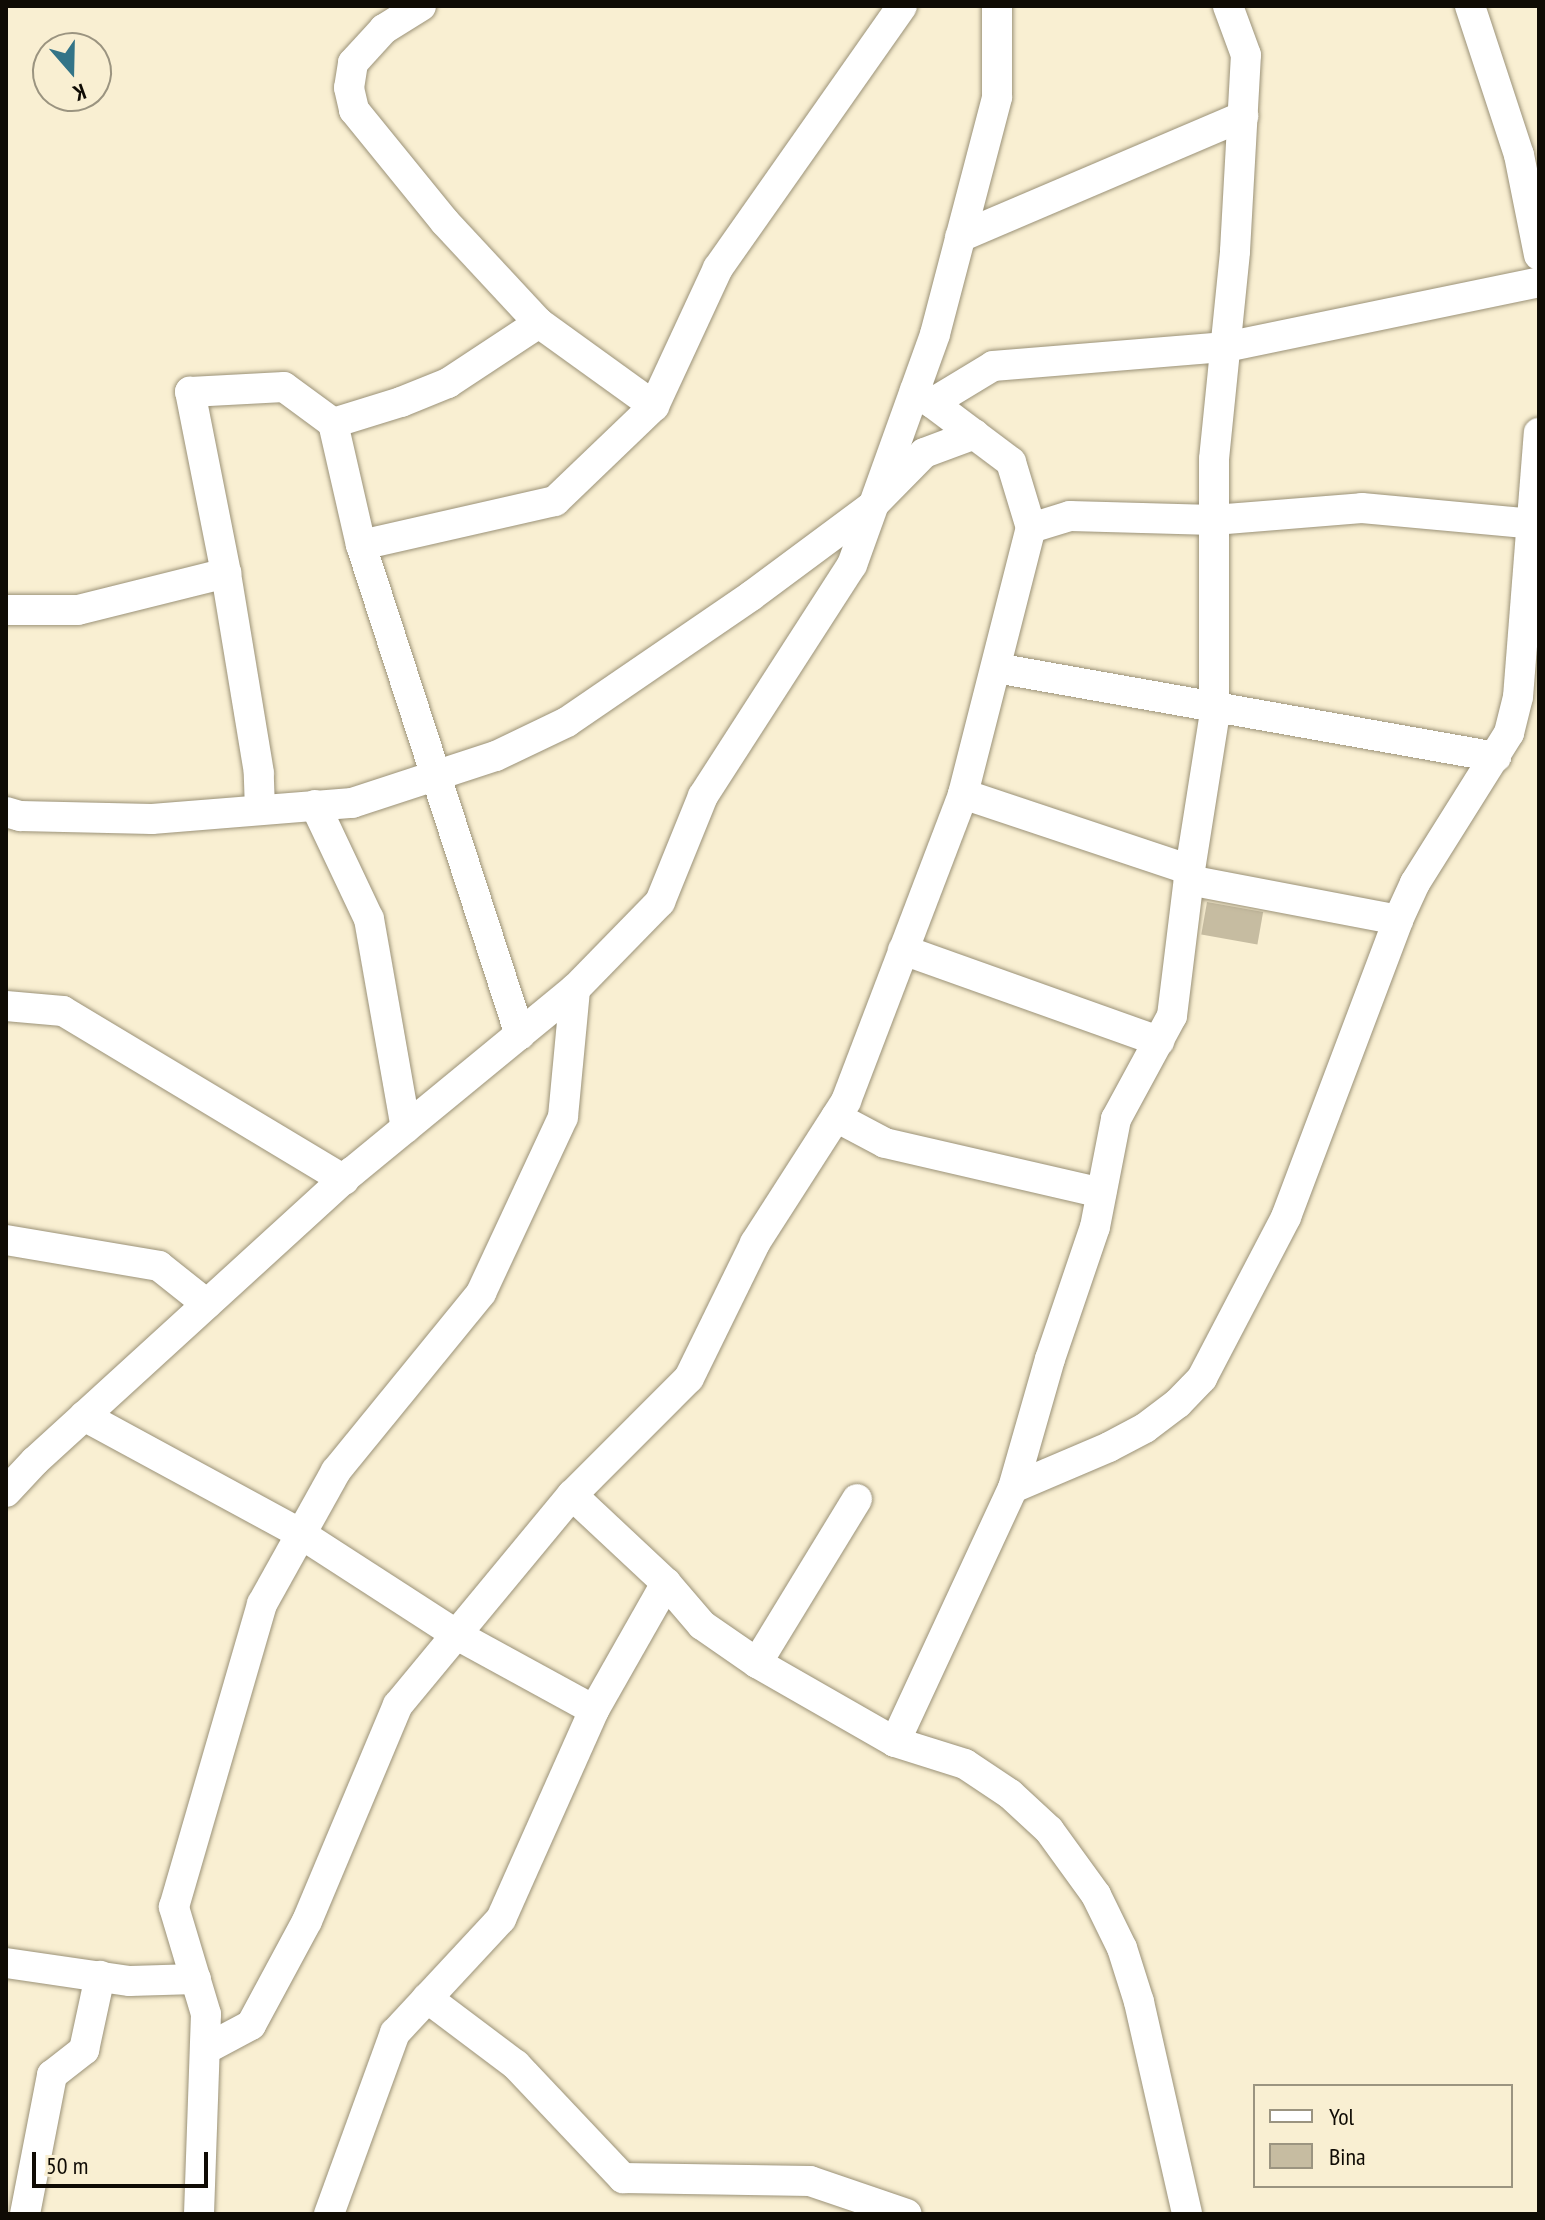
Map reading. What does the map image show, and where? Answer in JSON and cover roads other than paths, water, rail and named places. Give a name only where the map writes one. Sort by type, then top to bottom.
[{"type":"street","points":[[421,6],[384,29],[353,63],[349,88],[354,110],[445,222],[539,323],[654,406]]},
{"type":"street","points":[[361,545],[555,501],[654,406],[718,268],[902,6]]},
{"type":"street","points":[[10,1478],[84,1416],[344,1180],[575,989],[660,902],[703,796],[852,565],[872,506],[923,396],[935,334],[997,97],[997,6]]},
{"type":"street","points":[[895,1742],[1013,1488],[1050,1359],[1095,1227],[1116,1119],[1172,1016],[1214,705],[1214,459],[1226,347],[1246,55],[1228,6]]},
{"type":"street","points":[[1470,6],[1519,155],[1539,255]]},
{"type":"street","points":[[960,237],[1243,116]]},
{"type":"street","points":[[923,396],[993,366],[1226,347],[1539,282]]},
{"type":"street","points":[[333,423],[448,383],[539,323]]},
{"type":"street","points":[[260,810],[259,773],[226,573],[190,392],[284,387],[333,423],[361,545],[520,1035]]},
{"type":"street","points":[[206,2049],[251,2025],[307,1921],[398,1705],[572,1495],[689,1378],[755,1243],[846,1101],[963,794],[1031,528],[1011,462],[923,396]]},
{"type":"street","points":[[1013,1488],[1145,1428],[1178,1403],[1202,1378],[1286,1217],[1398,920],[1415,883],[1509,733],[1518,697],[1539,433]]},
{"type":"street","points":[[6,812],[20,816],[152,819],[352,803],[496,756],[567,722],[751,596],[872,506],[924,453],[975,434]]},
{"type":"street","points":[[1031,528],[1070,516],[1214,520],[1362,508],[1534,524]]},
{"type":"street","points":[[6,610],[78,610],[226,573]]},
{"type":"street","points":[[996,668],[1496,757]]},
{"type":"street","points":[[963,794],[1189,875],[1398,920]]},
{"type":"street","points":[[315,805],[369,919],[406,1128]]},
{"type":"street","points":[[903,950],[1159,1041]]},
{"type":"street","points":[[199,2214],[206,2014],[174,1907],[262,1604],[336,1471],[481,1293],[563,1117],[575,989]]},
{"type":"street","points":[[6,1006],[63,1011],[344,1180]]},
{"type":"street","points":[[836,1117],[885,1143],[1101,1193]]},
{"type":"street","points":[[6,1240],[159,1266],[207,1304]]},
{"type":"street","points":[[84,1416],[301,1534],[457,1635],[594,1710]]},
{"type":"street","points":[[572,1495],[666,1583],[702,1625],[757,1663],[895,1742],[965,1764],[1010,1794],[1049,1830],[1096,1895],[1122,1948],[1136,1988],[1187,2214]]},
{"type":"street","points":[[757,1663],[857,1499]]},
{"type":"street","points":[[329,2214],[395,2033],[501,1919],[594,1710],[666,1583]]},
{"type":"street","points":[[6,1963],[130,1981],[196,1979]]},
{"type":"street","points":[[25,2214],[52,2075],[84,2050],[100,1976]]},
{"type":"street","points":[[427,1998],[516,2065],[623,2178],[810,2181],[907,2214]]}]
